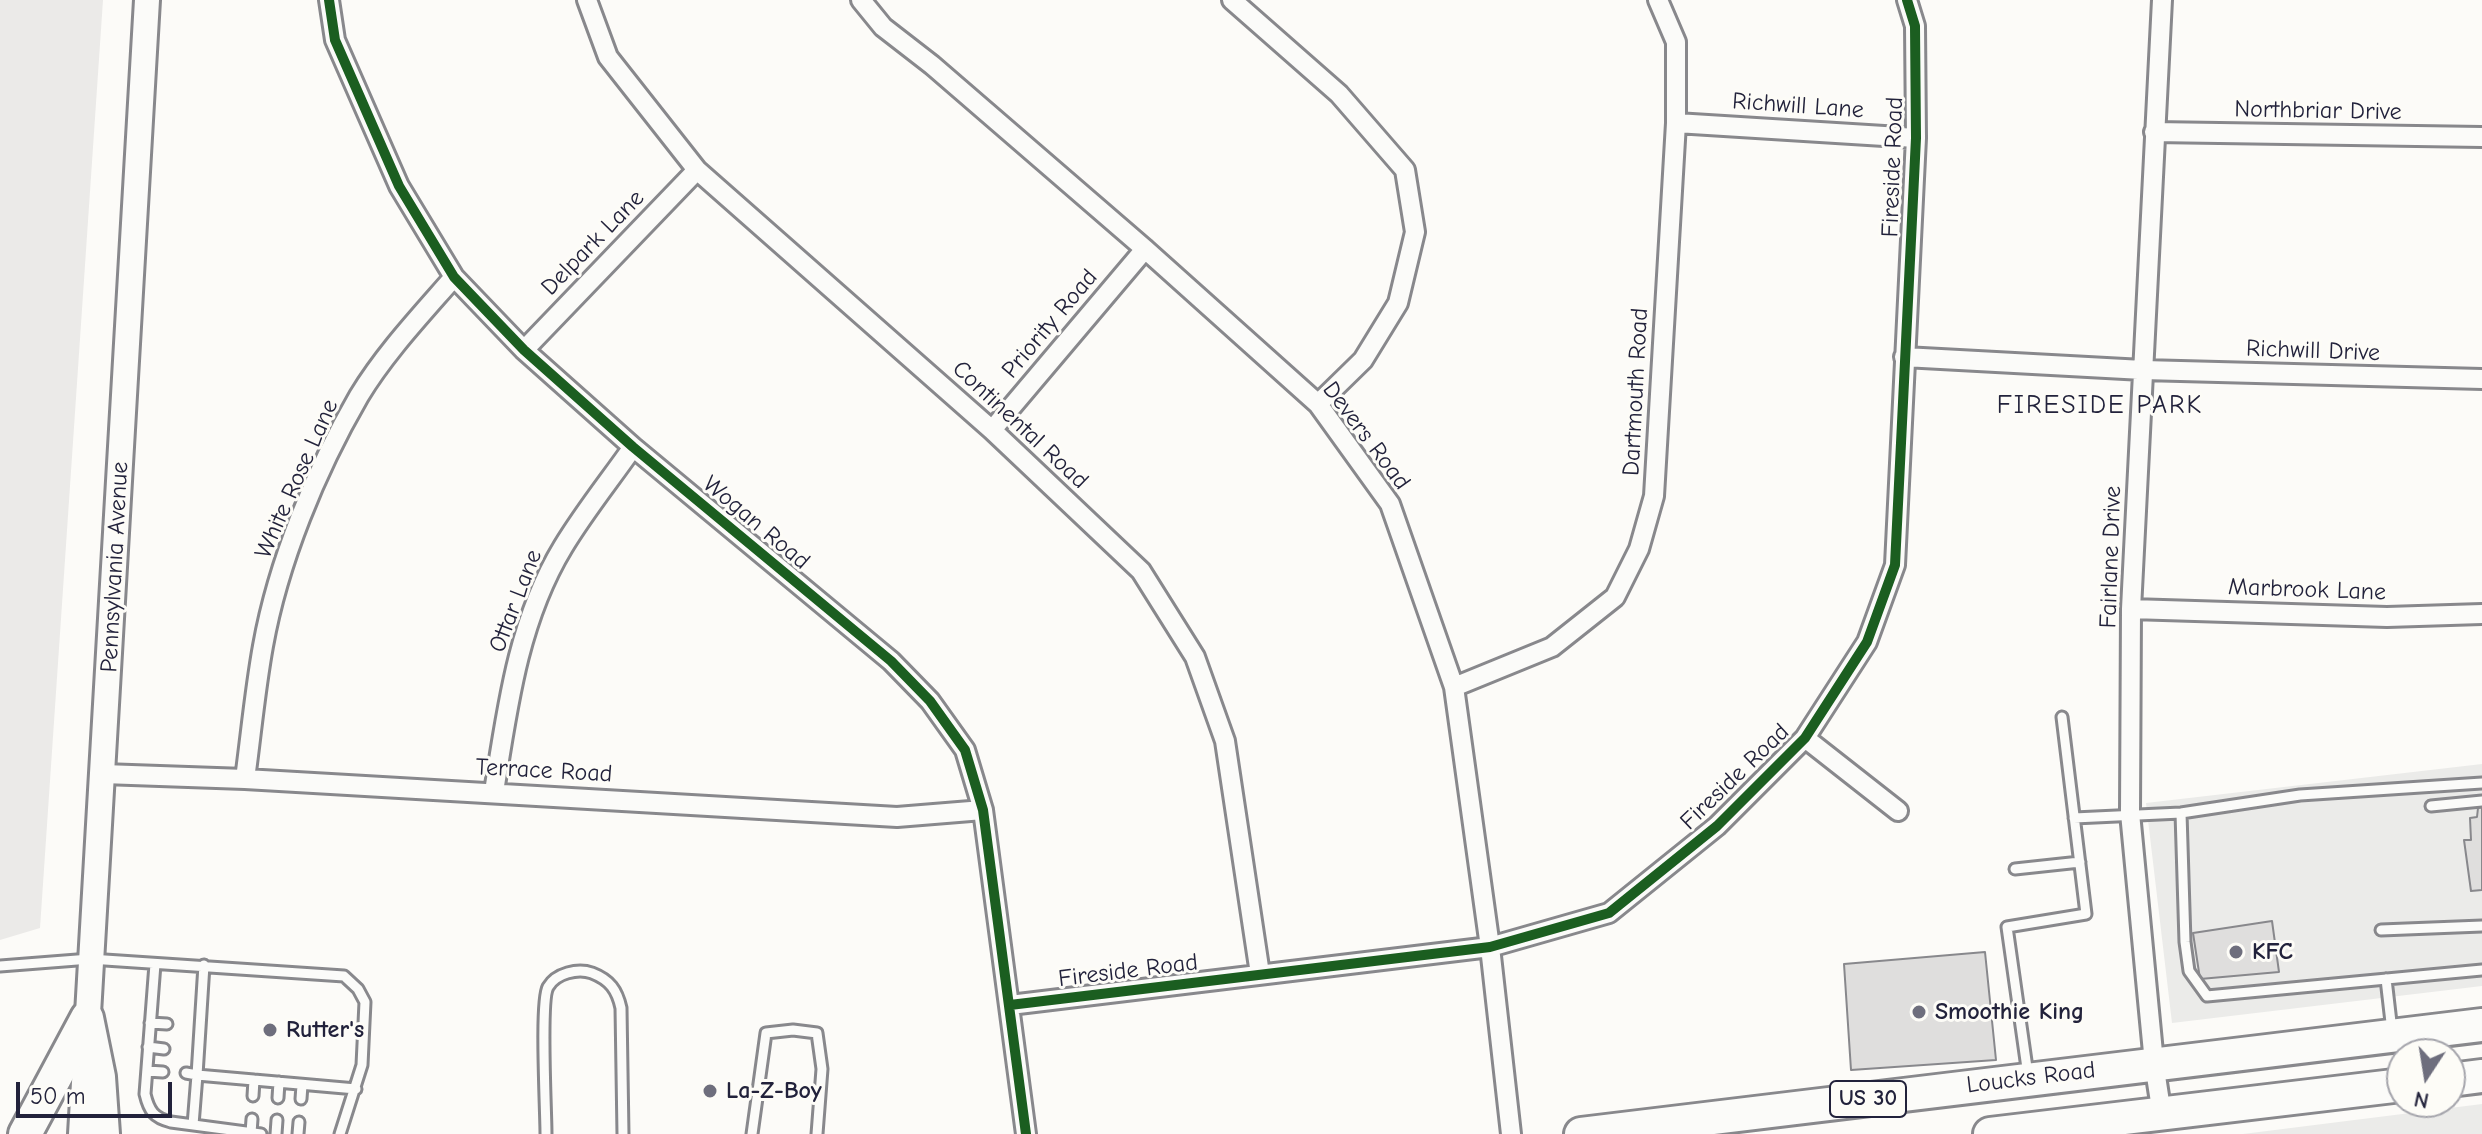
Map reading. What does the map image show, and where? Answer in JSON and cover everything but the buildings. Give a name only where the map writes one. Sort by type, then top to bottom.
[{"type":"highway","points":[[25,1134],[87,1018]]},
{"type":"highway","points":[[87,1018],[99,1077],[103,1134]]},
{"type":"highway","name":"Loucks Road","points":[[1581,1134],[2482,1025]]},
{"type":"highway","points":[[1990,1134],[2164,1120],[2386,1087]]},
{"type":"street","name":"Pennsylvania Avenue","points":[[81,1134],[147,0]]},
{"type":"street","name":"Wogan Road","points":[[329,0],[335,40],[399,186],[454,277],[524,350],[633,447],[891,661],[930,701],[965,750],[983,810],[1026,1134]]},
{"type":"street","name":"Continental Road","points":[[587,0],[608,57],[697,170],[992,430],[1141,571],[1195,657],[1225,741],[1260,974]]},
{"type":"street","name":"Devers Road","points":[[861,0],[883,27],[932,65],[1145,249],[1318,404],[1390,504],[1454,687],[1490,947],[1511,1134]]},
{"type":"street","points":[[1232,0],[1252,7],[1339,94],[1405,170],[1415,232],[1398,303],[1363,360],[1318,404]]},
{"type":"street","name":"Dartmouth Road","points":[[1454,687],[1552,647],[1615,597],[1639,549],[1654,496],[1676,123],[1676,42],[1658,0]]},
{"type":"street","name":"Fireside Road","points":[[1010,1005],[1490,947],[1609,913],[1717,826],[1805,738],[1867,642],[1895,565],[1916,138],[1915,26],[1907,0]]},
{"type":"street","name":"Fairlane Drive","points":[[2162,0],[2131,609],[2130,813],[2154,1063],[2164,1120]]},
{"type":"street","name":"Richwill Lane","points":[[1676,123],[1916,138]]},
{"type":"street","name":"Northbriar Drive","points":[[2154,132],[2482,137]]},
{"type":"street","name":"Delpark Lane","points":[[524,350],[697,170]]},
{"type":"street","name":"Priority Road","points":[[992,430],[1145,249]]},
{"type":"street","name":"White Rose Lane","points":[[245,779],[263,644],[284,563],[316,483],[360,395],[407,331],[454,277]]},
{"type":"street","points":[[1904,357],[2143,370]]},
{"type":"street","name":"Richwill Drive","points":[[2143,370],[2482,379]]},
{"type":"street","name":"Ottar Lane","points":[[494,792],[512,678],[537,602],[562,548],[633,447]]},
{"type":"street","name":"Marbrook Lane","points":[[2131,609],[2387,617],[2482,614]]},
{"type":"street","points":[[1805,738],[1898,811]]},
{"type":"street","name":"Terrace Road","points":[[103,774],[494,792],[897,817],[983,810]]},
{"type":"lane","points":[[2028,1079],[2007,927],[2086,914],[2062,717]]},
{"type":"lane","points":[[2074,818],[2181,813],[2300,795],[2482,783]]},
{"type":"lane","points":[[2431,806],[2482,801]]},
{"type":"lane","points":[[2181,813],[2189,971],[2207,996],[2482,970]]},
{"type":"lane","points":[[2015,869],[2080,862]]},
{"type":"lane","points":[[2381,930],[2482,926]]},
{"type":"lane","points":[[0,966],[90,959],[344,976],[358,989],[365,1002],[362,1065],[340,1134]]},
{"type":"lane","points":[[155,964],[145,1094],[148,1109],[157,1119],[256,1133],[252,1119]]},
{"type":"lane","points":[[193,1125],[197,1075],[193,1051],[204,965]]},
{"type":"lane","points":[[546,1134],[545,1008],[548,987],[562,973],[587,971],[604,978],[617,991],[619,999],[623,1134]]},
{"type":"lane","points":[[2386,979],[2392,1036]]},
{"type":"lane","points":[[150,1023],[167,1024]]},
{"type":"lane","points":[[752,1134],[766,1033],[793,1030],[817,1033],[822,1069],[817,1134]]},
{"type":"lane","points":[[148,1047],[164,1049]]},
{"type":"lane","points":[[147,1071],[163,1072]]},
{"type":"lane","points":[[186,1073],[356,1089]]},
{"type":"lane","points":[[253,1096],[254,1080]]},
{"type":"lane","points":[[278,1098],[279,1082]]},
{"type":"lane","points":[[301,1099],[302,1085]]},
{"type":"lane","points":[[276,1134],[277,1120]]},
{"type":"lane","points":[[298,1134],[299,1122]]},
{"type":"shaded area","points":[[0,0],[103,0],[40,928],[0,940]]},
{"type":"shaded area","points":[[2482,764],[2482,986],[2172,1023],[2146,803]]},
{"type":"shaded area","points":[[2482,1104],[2482,1134],[2243,1134],[2386,1116],[2466,1118],[2466,1106]]},
{"type":"cycle path","points":[[329,0],[335,40],[399,186],[454,277],[524,350],[633,447],[891,661],[930,701],[965,750],[983,810],[1026,1134]]},
{"type":"cycle path","points":[[1010,1005],[1490,947],[1609,913],[1717,826],[1805,738],[1867,642],[1895,565],[1916,138],[1915,26],[1907,0]]},
{"type":"place","name":"KFC","points":[[2236,952]]},
{"type":"place","name":"Smoothie King","points":[[1919,1012]]},
{"type":"place","name":"Rutter's","points":[[270,1030]]},
{"type":"place","name":"La-Z-Boy","points":[[710,1091]]},
{"type":"district","name":"FIRESIDE PARK","points":[[2100,406]]}]
